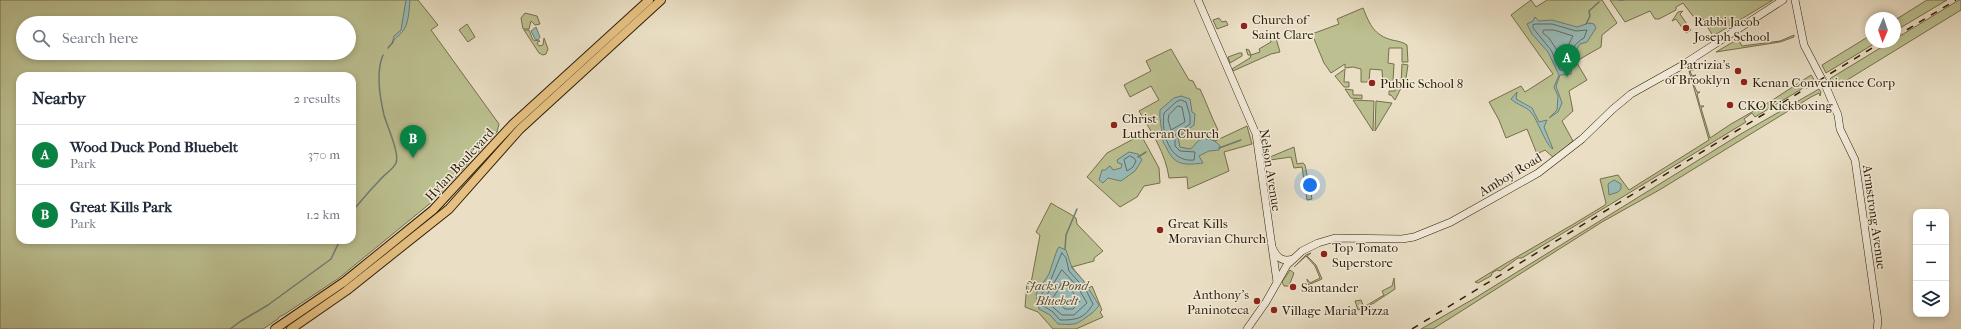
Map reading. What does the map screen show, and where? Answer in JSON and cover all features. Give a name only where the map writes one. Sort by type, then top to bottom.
[{"type":"main road","name":"Hylan Boulevard","points":[[275,329],[344,282],[433,210],[513,124],[649,0]]},
{"type":"main road","name":"Hylan Boulevard","points":[[291,329],[346,291],[449,209],[520,129],[661,0]]},
{"type":"main road","name":"Nelson Avenue","points":[[1198,0],[1256,134],[1277,282]]},
{"type":"main road","name":"Amboy Road","points":[[1247,329],[1266,302],[1293,258],[1310,246],[1326,240],[1355,238],[1402,239],[1451,222],[1538,173],[1582,139],[1631,94],[1681,66],[1783,0]]},
{"type":"main road","name":"Armstrong Avenue","points":[[1795,0],[1804,45],[1832,101],[1838,115],[1840,129],[1854,160],[1878,321],[1877,329]]},
{"type":"main road","points":[[1271,247],[1280,259],[1287,260],[1293,258]]},
{"type":"green space","points":[[0,0],[418,0],[438,25],[431,30],[499,124],[497,132],[433,201],[339,278],[263,329],[0,329]]},
{"type":"green space","points":[[1531,0],[1536,7],[1547,0],[1602,0],[1617,23],[1602,35],[1601,47],[1580,59],[1577,63],[1587,80],[1569,91],[1573,111],[1562,121],[1573,141],[1554,158],[1545,150],[1537,154],[1527,129],[1506,138],[1499,120],[1489,102],[1521,86],[1525,92],[1553,74],[1511,15]]},
{"type":"green space","points":[[1610,0],[1773,0],[1713,36],[1701,16],[1696,20],[1683,3],[1676,7],[1676,10],[1659,19],[1655,19],[1650,11],[1625,22]]},
{"type":"green space","points":[[1927,0],[1947,0],[1901,27],[1901,16]]},
{"type":"green space","points":[[1961,0],[1961,10],[1901,47],[1901,35]]},
{"type":"green space","points":[[1363,8],[1373,28],[1377,32],[1386,38],[1402,42],[1407,45],[1408,62],[1402,62],[1402,48],[1389,48],[1388,63],[1394,64],[1393,81],[1390,81],[1389,83],[1383,83],[1382,70],[1370,69],[1369,82],[1361,82],[1361,69],[1353,67],[1345,68],[1345,64],[1331,73],[1324,63],[1312,34],[1339,24],[1337,19]]},
{"type":"green space","points":[[1683,11],[1680,14],[1691,30],[1686,33],[1676,19],[1672,21],[1678,12]]},
{"type":"green space","points":[[525,13],[537,16],[540,24],[535,25],[531,21],[529,29],[523,29],[521,18]]},
{"type":"green space","points":[[1219,18],[1222,22],[1226,21],[1228,25],[1217,29],[1213,20]]},
{"type":"green space","points":[[467,24],[475,37],[468,42],[459,30]]},
{"type":"green space","points":[[524,30],[529,30],[533,40],[540,41],[537,43],[539,46],[543,45],[544,38],[548,49],[546,54],[543,55],[539,53]]},
{"type":"green space","points":[[1275,35],[1280,52],[1271,54],[1233,71],[1232,69],[1250,58],[1251,55],[1260,52],[1259,49],[1271,42],[1269,37]]},
{"type":"green space","points":[[1794,35],[1794,37],[1780,42],[1716,52],[1738,39],[1742,46],[1780,41]]},
{"type":"green space","points":[[1865,39],[1865,48],[1867,48],[1826,73],[1822,65]]},
{"type":"green space","points":[[1880,48],[1899,48],[1834,88],[1830,79]]},
{"type":"green space","points":[[1171,49],[1189,80],[1193,81],[1197,89],[1200,89],[1218,130],[1211,134],[1215,141],[1247,126],[1252,144],[1224,152],[1229,171],[1188,189],[1187,177],[1169,178],[1165,160],[1139,111],[1159,100],[1151,86],[1130,97],[1124,85],[1151,71],[1146,61]]},
{"type":"green space","points":[[1246,49],[1249,50],[1251,55],[1248,55]]},
{"type":"green space","points":[[1242,53],[1242,56],[1230,63],[1228,57]]},
{"type":"green space","points":[[1402,64],[1408,65],[1406,78],[1395,100],[1391,95],[1389,95],[1389,91],[1395,91],[1395,84],[1401,84]]},
{"type":"green space","points":[[1698,68],[1690,71],[1692,76],[1696,75],[1692,77],[1694,84],[1698,84],[1694,85],[1697,92],[1700,92],[1697,94],[1700,106],[1704,106],[1701,108],[1710,138],[1811,75],[1815,81],[1755,117],[1752,113],[1744,119],[1746,122],[1522,258],[1518,258],[1500,271],[1497,270],[1492,273],[1491,276],[1478,283],[1475,282],[1605,205],[1606,203],[1600,179],[1618,175],[1629,190],[1709,140],[1689,71]]},
{"type":"green space","points":[[1345,69],[1344,82],[1349,82],[1349,87],[1344,87],[1335,76]]},
{"type":"green space","points":[[1345,89],[1353,90],[1353,95],[1362,95],[1362,99],[1351,98]]},
{"type":"green space","points":[[1819,89],[1821,92],[1820,96],[1819,93],[1811,97],[1661,189],[1602,222],[1433,329],[1421,329],[1475,298],[1739,135]]},
{"type":"green space","points":[[1353,100],[1374,101],[1373,131]]},
{"type":"green space","points":[[1376,101],[1392,103],[1375,131]]},
{"type":"green space","points":[[1141,135],[1159,168],[1160,183],[1144,186],[1137,197],[1120,207],[1087,177],[1107,153]]},
{"type":"green space","points":[[1294,147],[1297,164],[1303,163],[1305,165],[1312,199],[1307,200],[1302,167],[1294,168],[1291,157],[1270,160],[1270,157]]},
{"type":"green space","name":"Jacks Pond Bluebelt","points":[[1051,203],[1076,218],[1077,224],[1103,251],[1094,258],[1094,261],[1072,267],[1089,288],[1092,286],[1102,310],[1100,312],[1103,317],[1076,329],[1053,329],[1038,312],[1025,307],[1027,283],[1031,283],[1040,235],[1036,232]]},
{"type":"green space","points":[[1311,253],[1307,256],[1316,265],[1322,279],[1308,285],[1307,279],[1310,283],[1320,278],[1315,266],[1306,256],[1294,267],[1306,255]]},
{"type":"green space","points":[[1290,270],[1294,273],[1289,286],[1284,286],[1282,282]]},
{"type":"green space","points":[[1394,278],[1395,289],[1374,303],[1358,310],[1355,301],[1361,300],[1364,307],[1384,295],[1382,291],[1392,286]]},
{"type":"water","points":[[406,0],[410,0],[406,25],[401,34],[395,38],[392,44],[394,36],[401,30]]},
{"type":"water","points":[[1535,17],[1539,21],[1552,20],[1577,27],[1589,23],[1594,24],[1596,28],[1587,42],[1580,44],[1573,55],[1570,63],[1572,68],[1571,74],[1560,75],[1556,86],[1562,103],[1558,112],[1549,118],[1557,110],[1558,96],[1554,87],[1559,75],[1548,52],[1532,34],[1527,24],[1533,21]]},
{"type":"water","points":[[536,27],[540,37],[538,40],[535,39],[531,31]]},
{"type":"water","points":[[1517,92],[1516,99],[1532,108],[1539,122],[1547,120],[1544,127],[1553,149],[1548,144],[1531,112],[1511,99]]},
{"type":"water","points":[[1181,96],[1190,99],[1192,112],[1195,114],[1194,125],[1178,137],[1180,147],[1190,149],[1202,139],[1209,139],[1220,146],[1219,150],[1209,151],[1199,156],[1203,163],[1187,164],[1178,162],[1171,156],[1163,142],[1160,110],[1174,98]]},
{"type":"water","points":[[1129,152],[1138,154],[1142,160],[1135,171],[1121,181],[1108,178],[1103,183],[1099,180],[1102,170],[1105,170],[1110,166],[1113,170],[1121,168],[1122,164],[1118,163],[1117,160]]},
{"type":"water","points":[[1614,180],[1621,184],[1621,189],[1618,192],[1609,195],[1608,184]]},
{"type":"water","points":[[1059,247],[1066,250],[1072,268],[1083,280],[1099,305],[1091,314],[1073,324],[1058,324],[1050,315],[1039,309],[1036,294],[1049,274]]},
{"type":"waterway","points":[[1619,0],[1624,0]]},
{"type":"waterway","points":[[1586,24],[1590,16],[1589,11],[1599,2]]},
{"type":"waterway","points":[[388,48],[393,42]]},
{"type":"waterway","points":[[356,207],[392,168],[397,159],[381,101],[379,77],[383,55]]},
{"type":"waterway","points":[[1219,148],[1241,140]]},
{"type":"waterway","points":[[1138,157],[1146,152]]},
{"type":"waterway","points":[[1065,249],[1066,235],[1077,209]]},
{"type":"waterway","points":[[230,329],[268,305],[331,259],[338,244]]},
{"type":"railway","points":[[1901,33],[1956,0]]},
{"type":"railway","points":[[1412,329],[1872,48]]},
{"type":"place","name":"Church of Saint Clare","points":[[1244,26]]},
{"type":"place","name":"Rabbi Jacob Joseph School","points":[[1686,28]]},
{"type":"place","name":"Patrizia’s of Brooklyn","points":[[1738,71]]},
{"type":"place","name":"Wood Duck Pond Bluebelt","points":[[1567,77]]},
{"type":"place","name":"Kenan Convenience Corp","points":[[1744,82]]},
{"type":"place","name":"Public School 8","points":[[1372,83]]},
{"type":"place","name":"CKO Kickboxing","points":[[1730,105]]},
{"type":"place","name":"Christ Lutheran Church","points":[[1114,125]]},
{"type":"place","name":"Great Kills Park","points":[[413,158]]},
{"type":"place","name":"Great Kills Moravian Church","points":[[1160,230]]},
{"type":"place","name":"Top Tomato Superstore","points":[[1324,254]]},
{"type":"place","name":"Santander","points":[[1293,287]]},
{"type":"place","name":"Anthony's Paninoteca","points":[[1257,301]]},
{"type":"place","name":"Village Maria Pizza","points":[[1274,310]]}]
